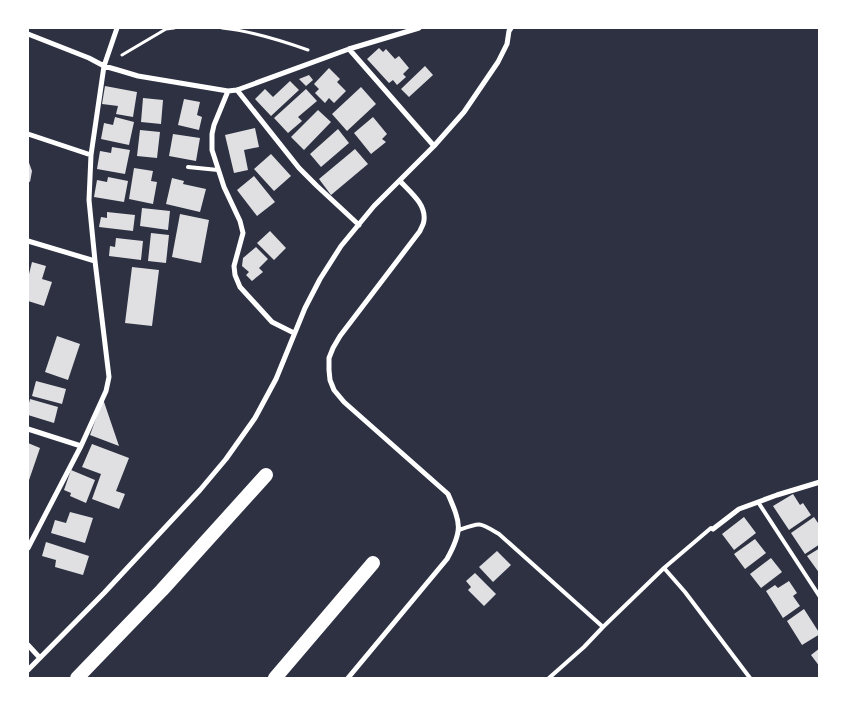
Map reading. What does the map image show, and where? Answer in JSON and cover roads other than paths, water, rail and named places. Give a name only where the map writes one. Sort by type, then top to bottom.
[{"type":"highway","points":[[77,678],[162,590],[266,475]]},
{"type":"highway","points":[[275,678],[373,562]]},
{"type":"street","points":[[28,547],[81,446],[106,391],[108,377],[89,200],[91,155],[104,66],[117,28]]},
{"type":"street","points":[[28,34],[90,58],[104,66],[138,76],[228,91],[238,90],[349,49],[419,28]]},
{"type":"street","points":[[28,670],[124,572],[226,459],[255,418],[276,380],[305,308],[320,279],[341,246],[374,206],[434,146],[464,112],[508,44],[508,29]]},
{"type":"street","points":[[349,49],[434,146]]},
{"type":"street","points":[[238,90],[299,168],[359,225]]},
{"type":"street","points":[[228,91],[214,125],[212,150],[218,170],[240,220],[243,233],[234,266],[235,275],[240,287],[272,322],[294,333]]},
{"type":"street","points":[[28,134],[91,155]]},
{"type":"street","points":[[348,678],[447,559],[456,544],[459,530],[457,514],[448,494],[344,402],[334,390],[330,380],[329,358],[337,342],[420,232],[424,222],[423,209],[417,198],[400,181]]},
{"type":"street","points":[[28,241],[95,261]]},
{"type":"street","points":[[28,429],[81,446]]},
{"type":"street","points":[[713,529],[739,509],[820,482]]},
{"type":"street","points":[[28,646],[40,658]]},
{"type":"lane","points":[[188,167],[218,170]]},
{"type":"lane","points":[[758,502],[820,597]]},
{"type":"lane","points":[[459,530],[477,523],[499,534],[603,627]]},
{"type":"lane","points":[[549,678],[584,647],[664,568],[711,528],[713,529]]},
{"type":"lane","points":[[664,568],[685,592],[750,678]]}]
